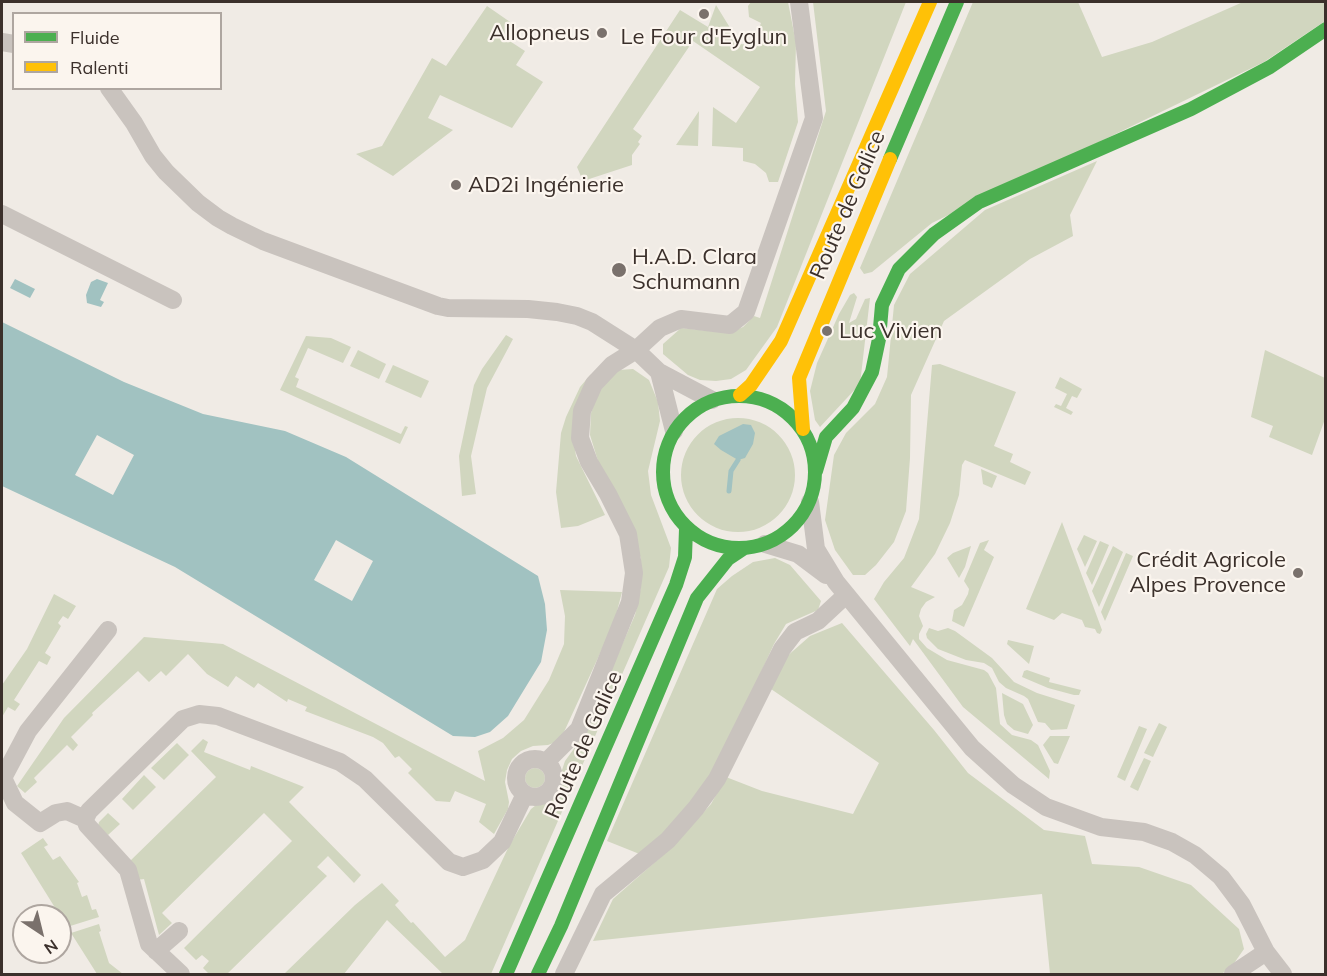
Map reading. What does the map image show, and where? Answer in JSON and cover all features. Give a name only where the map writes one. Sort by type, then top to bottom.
[{"type":"main road","name":"Route de Galice","points":[[740,395],[751,386],[781,341],[930,2]]},
{"type":"main road","name":"Route de Galice","points":[[803,429],[799,378],[957,2]]},
{"type":"main road","points":[[816,471],[812,447],[803,429],[785,410],[769,401],[740,395],[712,400],[688,414],[667,444],[662,465],[663,488],[671,510],[686,529],[704,541],[725,548],[743,549],[765,544],[784,534],[799,520],[810,502],[826,437],[853,408],[872,372],[879,339],[882,305],[899,269],[934,234],[979,202],[1191,109],[1270,67],[1326,29]]},
{"type":"main road","name":"Route de Galice","points":[[506,975],[676,585],[685,557],[686,529]]},
{"type":"main road","name":"Route de Galice","points":[[538,975],[561,926],[697,598],[728,559],[743,549]]},
{"type":"street","points":[[546,762],[579,729],[630,602],[634,573],[628,534],[589,462],[580,438],[582,411],[594,384],[612,365],[636,350],[660,328],[681,320],[730,325],[746,312],[814,118],[799,2]]},
{"type":"street","points":[[110,90],[134,123],[153,156],[179,187],[218,218],[263,241],[438,306],[528,309],[577,316],[592,322],[636,350],[659,372],[712,400]]},
{"type":"street","points":[[2,214],[173,300]]},
{"type":"street","points":[[659,372],[674,431]]},
{"type":"street","points":[[810,502],[816,549],[841,589],[972,748],[1012,785],[1056,811],[1101,827],[1144,832],[1172,842],[1195,855],[1221,877],[1242,904],[1266,952],[1283,975]]},
{"type":"street","points":[[765,544],[798,554],[841,589]]},
{"type":"street","points":[[564,975],[603,894],[668,840],[696,808],[717,779],[782,649],[795,632],[818,621],[841,589]]},
{"type":"street","points":[[85,819],[67,811],[56,813],[40,824],[15,803],[3,778],[28,731],[108,630]]},
{"type":"street","points":[[181,975],[149,944],[128,870],[87,825],[85,819],[89,811],[183,719],[199,714],[218,716],[340,762],[365,779],[449,862],[464,867],[483,860],[502,842],[525,794]]},
{"type":"street","points":[[530,759],[546,762],[553,775],[550,788],[542,795],[525,794],[517,784],[519,767],[530,759]]},
{"type":"street","points":[[156,951],[179,931]]},
{"type":"street","points":[[1233,975],[1266,952]]},
{"type":"green space","points":[[751,2],[788,2],[796,43],[795,84],[798,122],[778,182],[769,182],[766,173],[755,164],[743,161],[743,148],[712,146],[713,107],[736,123],[760,87],[693,41],[633,129],[642,136],[638,142],[640,144],[632,155],[632,165],[583,181],[577,167],[680,10],[708,27],[716,5],[740,44],[752,45],[761,23],[749,17],[748,6]]},
{"type":"green space","points":[[813,2],[906,2],[777,327],[746,370],[731,379],[700,380],[688,375],[663,354],[663,344],[681,328],[729,333],[743,327],[754,316],[760,318],[826,111]]},
{"type":"green space","points":[[973,2],[1078,2],[1102,57],[1152,42],[1243,2],[1325,2],[1325,21],[1264,62],[932,223],[872,272],[864,274],[860,268]]},
{"type":"green space","points":[[487,6],[513,24],[505,38],[525,51],[516,65],[543,82],[512,128],[440,95],[428,118],[453,130],[393,176],[356,154],[382,146],[432,58],[446,66]]},
{"type":"green space","points":[[699,111],[698,146],[676,145]]},
{"type":"green space","points":[[1097,161],[1070,215],[1073,236],[1030,259],[944,321],[911,395],[906,511],[894,542],[876,565],[865,575],[853,575],[835,550],[825,520],[834,455],[846,433],[875,404],[887,377],[894,305],[910,274],[985,210]]},
{"type":"green space","points":[[854,293],[857,297],[849,323],[856,319],[865,299],[870,298],[860,384],[820,427],[815,420],[810,391],[817,363],[839,314],[850,295]]},
{"type":"green space","points":[[506,335],[513,339],[487,388],[471,456],[476,494],[462,496],[459,456],[474,385],[482,369]]},
{"type":"green space","points":[[306,336],[331,338],[351,347],[343,363],[308,348],[295,377],[299,379],[296,387],[401,434],[405,426],[408,427],[400,444],[280,390]]},
{"type":"green space","points":[[358,350],[386,364],[379,379],[350,366]]},
{"type":"green space","points":[[1265,350],[1325,378],[1325,419],[1312,455],[1269,437],[1273,426],[1251,417]]},
{"type":"green space","points":[[940,364],[1016,392],[994,446],[1013,454],[1010,462],[1031,472],[1025,485],[965,460],[962,465],[959,495],[950,523],[935,554],[911,587],[935,597],[926,602],[921,609],[919,616],[923,626],[919,639],[927,648],[947,660],[988,673],[996,688],[1000,724],[1012,735],[1031,740],[1038,745],[1050,771],[1049,779],[963,707],[913,639],[910,646],[874,599],[884,582],[904,558],[919,519],[932,365]]},
{"type":"green space","points":[[393,365],[429,381],[421,398],[385,382]]},
{"type":"green space","points":[[633,369],[649,380],[658,402],[660,421],[648,471],[651,495],[671,548],[669,567],[491,974],[443,974],[387,920],[344,974],[284,974],[355,905],[382,883],[399,901],[395,905],[445,957],[465,940],[509,846],[531,809],[558,788],[565,761],[581,739],[635,615],[641,587],[641,559],[631,525],[598,461],[590,435],[591,413],[599,390],[619,370]]},
{"type":"green space","points":[[591,374],[582,391],[573,435],[576,456],[605,515],[578,526],[561,528],[556,492],[561,433],[580,387]]},
{"type":"green space","points":[[1060,377],[1082,389],[1077,398],[1072,396],[1066,408],[1073,412],[1071,415],[1054,407],[1056,404],[1061,406],[1067,394],[1055,388]]},
{"type":"green space","points":[[738,418],[760,422],[779,434],[791,453],[795,475],[791,497],[779,516],[760,528],[738,532],[716,528],[697,516],[685,497],[681,475],[685,453],[697,434],[716,422]]},
{"type":"green space","points":[[981,469],[997,476],[992,488],[983,484]]},
{"type":"green space","points":[[1062,522],[1102,630],[1100,634],[1095,629],[1085,627],[1082,620],[1062,613],[1054,620],[1026,609]]},
{"type":"green space","points":[[1084,535],[1097,541],[1085,567],[1077,549]]},
{"type":"green space","points":[[989,540],[984,550],[994,557],[964,627],[952,621],[954,610],[962,605],[968,594],[969,589],[964,581],[980,543]]},
{"type":"green space","points":[[1100,541],[1109,545],[1092,585],[1086,573]]},
{"type":"green space","points":[[971,546],[965,567],[959,578],[947,558]]},
{"type":"green space","points":[[1113,546],[1123,552],[1099,607],[1092,591]]},
{"type":"green space","points":[[1126,553],[1133,556],[1105,621],[1101,612]]},
{"type":"green space","points":[[775,558],[790,565],[821,601],[818,610],[786,624],[774,644],[717,768],[675,824],[642,855],[607,841],[717,589],[753,562]]},
{"type":"green space","points":[[560,590],[622,592],[614,623],[564,732],[556,742],[533,746],[521,751],[512,759],[505,782],[508,809],[494,834],[479,822],[486,804],[455,791],[450,802],[436,801],[408,773],[412,769],[399,756],[395,758],[383,743],[373,737],[305,711],[307,707],[288,699],[287,702],[258,683],[254,688],[236,676],[228,687],[207,674],[188,654],[166,676],[161,671],[149,682],[138,671],[92,713],[93,715],[71,737],[78,745],[73,751],[67,745],[34,778],[37,782],[25,793],[17,786],[64,718],[144,637],[223,644],[485,781],[478,751],[503,738],[524,720],[549,680],[564,644],[565,616]]},
{"type":"green space","points":[[54,594],[76,606],[68,619],[63,616],[58,623],[61,626],[45,653],[51,657],[47,665],[39,661],[14,700],[20,704],[15,711],[8,707],[2,717],[2,685],[27,649]]},
{"type":"green space","points":[[842,623],[968,773],[1044,830],[1085,836],[1092,864],[1139,867],[1191,885],[1239,929],[1244,949],[1230,969],[1221,974],[1050,974],[1042,894],[593,941],[613,899],[671,848],[711,804],[726,777],[762,791],[853,814],[879,763],[771,689],[785,658],[810,636]]},
{"type":"green space","points":[[929,628],[938,631],[948,628],[955,631],[992,658],[1014,682],[1037,693],[1075,705],[1067,729],[1051,730],[1045,723],[1038,722],[1028,699],[1006,688],[999,682],[992,668],[984,663],[966,660],[938,649],[927,638]]},
{"type":"green space","points":[[1008,640],[1034,646],[1029,664],[1007,644]]},
{"type":"green space","points":[[1024,671],[1050,678],[1049,682],[1081,690],[1079,695],[1048,688],[1022,677]]},
{"type":"green space","points":[[1002,693],[1023,704],[1033,725],[1028,734],[1014,730],[1007,724]]},
{"type":"green space","points":[[1159,723],[1167,727],[1153,757],[1144,753]]},
{"type":"green space","points":[[1139,726],[1147,729],[1125,781],[1117,777]]},
{"type":"green space","points":[[1050,736],[1070,736],[1058,764],[1054,763],[1043,745]]},
{"type":"green space","points":[[203,739],[208,742],[204,752],[250,770],[251,766],[304,787],[289,802],[361,875],[354,883],[328,856],[317,867],[327,876],[227,974],[209,974],[203,968],[209,961],[202,955],[196,960],[184,948],[292,841],[264,813],[162,913],[172,923],[159,935],[144,879],[136,880],[129,862],[216,777],[191,751]]},
{"type":"green space","points":[[177,743],[189,755],[164,780],[151,768]]},
{"type":"green space","points":[[1144,758],[1151,761],[1138,791],[1130,787]]},
{"type":"green space","points":[[531,768],[539,768],[545,774],[545,782],[539,788],[531,788],[525,782],[525,774]]},
{"type":"green space","points":[[144,775],[156,787],[133,810],[122,799]]},
{"type":"green space","points":[[108,813],[120,824],[108,835],[98,826]]},
{"type":"green space","points":[[43,838],[48,845],[44,847],[53,860],[60,856],[79,882],[77,883],[82,897],[87,895],[92,910],[96,909],[99,917],[72,925],[72,904],[53,904],[21,853]]},
{"type":"green space","points":[[99,924],[101,931],[99,932],[109,963],[123,974],[97,974],[72,933]]},
{"type":"water","points":[[15,279],[35,289],[30,298],[10,288]]},
{"type":"water","points":[[97,279],[108,283],[100,300],[104,302],[101,307],[87,303],[86,295],[91,282]]},
{"type":"water","points":[[2,322],[124,382],[203,414],[285,431],[346,457],[538,576],[545,604],[547,630],[541,662],[508,716],[490,732],[475,737],[453,736],[175,567],[2,486]]},
{"type":"water","points":[[743,424],[751,425],[755,433],[753,444],[745,458],[738,460],[714,444],[719,436]]},
{"type":"pier","points":[[97,435],[134,455],[113,495],[75,475]]},
{"type":"pier","points":[[336,540],[373,561],[352,601],[314,580]]},
{"type":"waterway","points":[[729,491],[731,471],[738,460]]},
{"type":"traffic: fast","points":[[890,159],[957,2]]},
{"type":"traffic: fast","points":[[816,471],[826,437],[853,408],[872,372],[879,339],[882,305],[899,269],[934,234],[979,202],[1191,109],[1270,67],[1326,29]]},
{"type":"traffic: fast","points":[[739,396],[768,401],[793,418],[810,443],[815,472],[810,501],[793,526],[768,543],[739,548],[710,543],[685,526],[668,501],[663,472],[668,443],[685,418],[710,401],[739,396]]},
{"type":"traffic: fast","points":[[506,974],[676,585],[685,557],[686,529]]},
{"type":"traffic: fast","points":[[538,974],[561,926],[697,598],[728,559],[743,549]]},
{"type":"traffic: slow","points":[[740,395],[751,385],[781,341],[930,2]]},
{"type":"traffic: slow","points":[[803,429],[799,378],[890,159]]},
{"type":"place","name":"Le Four d'Eyglun","points":[[704,14]]},
{"type":"place","name":"Allopneus","points":[[602,33]]},
{"type":"place","name":"AD2i Ingénierie","points":[[456,185]]},
{"type":"place","name":"H.A.D. Clara Schumann","points":[[619,270]]},
{"type":"place","name":"Luc Vivien","points":[[827,331]]},
{"type":"place","name":"Crédit Agricole Alpes Provence","points":[[1298,573]]}]
